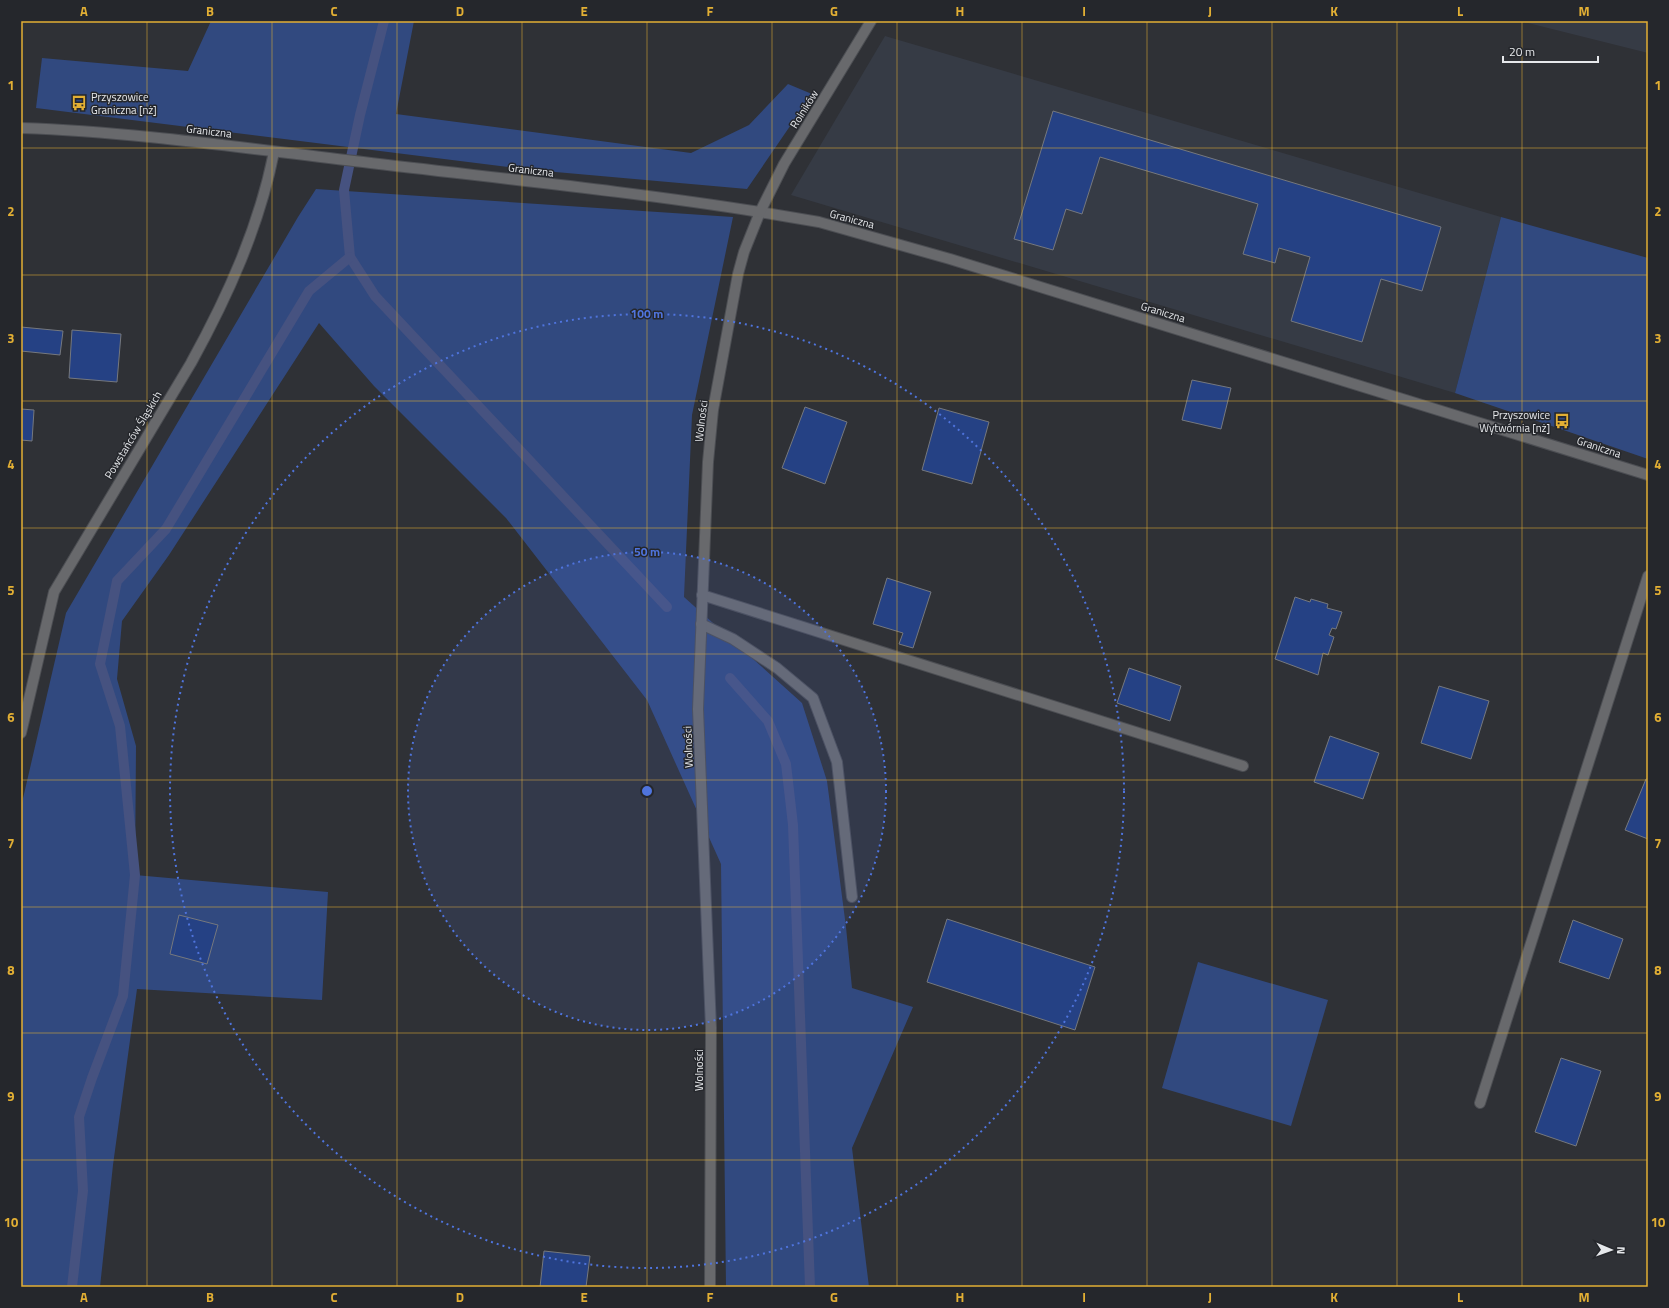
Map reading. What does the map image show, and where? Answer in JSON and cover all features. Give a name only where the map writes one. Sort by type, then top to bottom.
[{"type":"street","name":"Rolników","points":[[760,212],[784,164],[871,21]]},
{"type":"street","name":"Graniczna","points":[[21,128],[110,133],[188,140],[332,159],[677,199],[819,222],[950,259],[1648,475]]},
{"type":"street","name":"Powstańców Śląskich","points":[[21,733],[54,592],[191,363],[211,326],[249,241],[260,209],[274,152]]},
{"type":"street","name":"Wolności","points":[[710,1287],[711,1028],[698,709],[708,462],[714,410],[738,274],[744,252],[760,212]]},
{"type":"street","points":[[1480,1103],[1648,576]]},
{"type":"street","points":[[702,595],[1243,766]]},
{"type":"street","points":[[701,624],[733,639],[777,668],[813,698],[837,762],[852,897]]},
{"type":"shaded area","points":[[211,21],[414,21],[396,114],[691,153],[749,125],[788,84],[812,94],[747,189],[533,170],[36,108],[42,58],[188,71]]},
{"type":"shaded area","points":[[1520,21],[1648,21],[1648,53]]},
{"type":"shaded area","points":[[885,36],[1501,217],[1455,393],[791,195]]},
{"type":"shaded area","points":[[316,189],[733,217],[692,415],[684,597],[802,703],[827,781],[846,927],[852,988],[913,1007],[852,1148],[869,1287],[726,1287],[721,864],[647,700],[506,518],[374,386],[319,323],[169,555],[122,621],[117,679],[136,746],[135,875],[328,892],[322,1000],[137,989],[113,1165],[100,1287],[21,1287],[21,807],[66,613],[298,217]]},
{"type":"shaded area","points":[[1501,217],[1648,258],[1648,459],[1455,393]]},
{"type":"shaded area","points":[[1198,962],[1328,1000],[1291,1126],[1162,1088]]},
{"type":"building","points":[[1053,111],[1441,227],[1422,291],[1381,279],[1362,342],[1291,321],[1310,257],[1279,248],[1275,263],[1243,254],[1258,204],[1100,157],[1082,214],[1066,209],[1053,250],[1014,239]]},
{"type":"building","points":[[21,327],[63,331],[60,355],[21,351]]},
{"type":"building","points":[[72,330],[121,334],[117,382],[69,378]]},
{"type":"building","points":[[1192,380],[1231,388],[1221,429],[1182,420]]},
{"type":"building","points":[[805,407],[847,422],[825,484],[782,468]]},
{"type":"building","points":[[939,408],[989,422],[972,484],[922,470]]},
{"type":"building","points":[[21,409],[34,410],[32,441],[21,440]]},
{"type":"building","points":[[887,578],[931,592],[913,648],[899,644],[903,633],[873,624]]},
{"type":"building","points":[[1295,597],[1310,602],[1311,599],[1328,604],[1327,608],[1342,612],[1336,629],[1332,628],[1329,635],[1334,637],[1328,655],[1323,653],[1318,675],[1275,659]]},
{"type":"building","points":[[1129,668],[1181,686],[1170,721],[1117,703]]},
{"type":"building","points":[[1439,686],[1489,701],[1471,759],[1421,743]]},
{"type":"building","points":[[1330,736],[1379,753],[1363,799],[1314,782]]},
{"type":"building","points":[[1646,779],[1648,779],[1648,839],[1625,830]]},
{"type":"building","points":[[179,915],[218,925],[207,964],[170,954]]},
{"type":"building","points":[[947,919],[1095,967],[1075,1030],[927,982]]},
{"type":"building","points":[[1573,920],[1623,939],[1609,979],[1559,962]]},
{"type":"building","points":[[1561,1058],[1601,1071],[1576,1146],[1535,1132]]},
{"type":"building","points":[[544,1251],[590,1256],[586,1287],[540,1287]]},
{"type":"waterway","points":[[384,21],[360,115],[344,190],[350,257],[375,296],[667,607]]},
{"type":"waterway","points":[[72,1287],[83,1191],[79,1117],[123,996],[135,875],[120,726],[100,664],[117,581],[166,529],[309,291],[350,257]]},
{"type":"waterway","points":[[730,678],[768,721],[786,764],[793,825],[810,1287]]},
{"type":"place","name":"Przyszowice Graniczna [nż]","points":[[79,103]]},
{"type":"place","name":"Przyszowice Wytwórnia [nż]","points":[[1562,421]]}]
